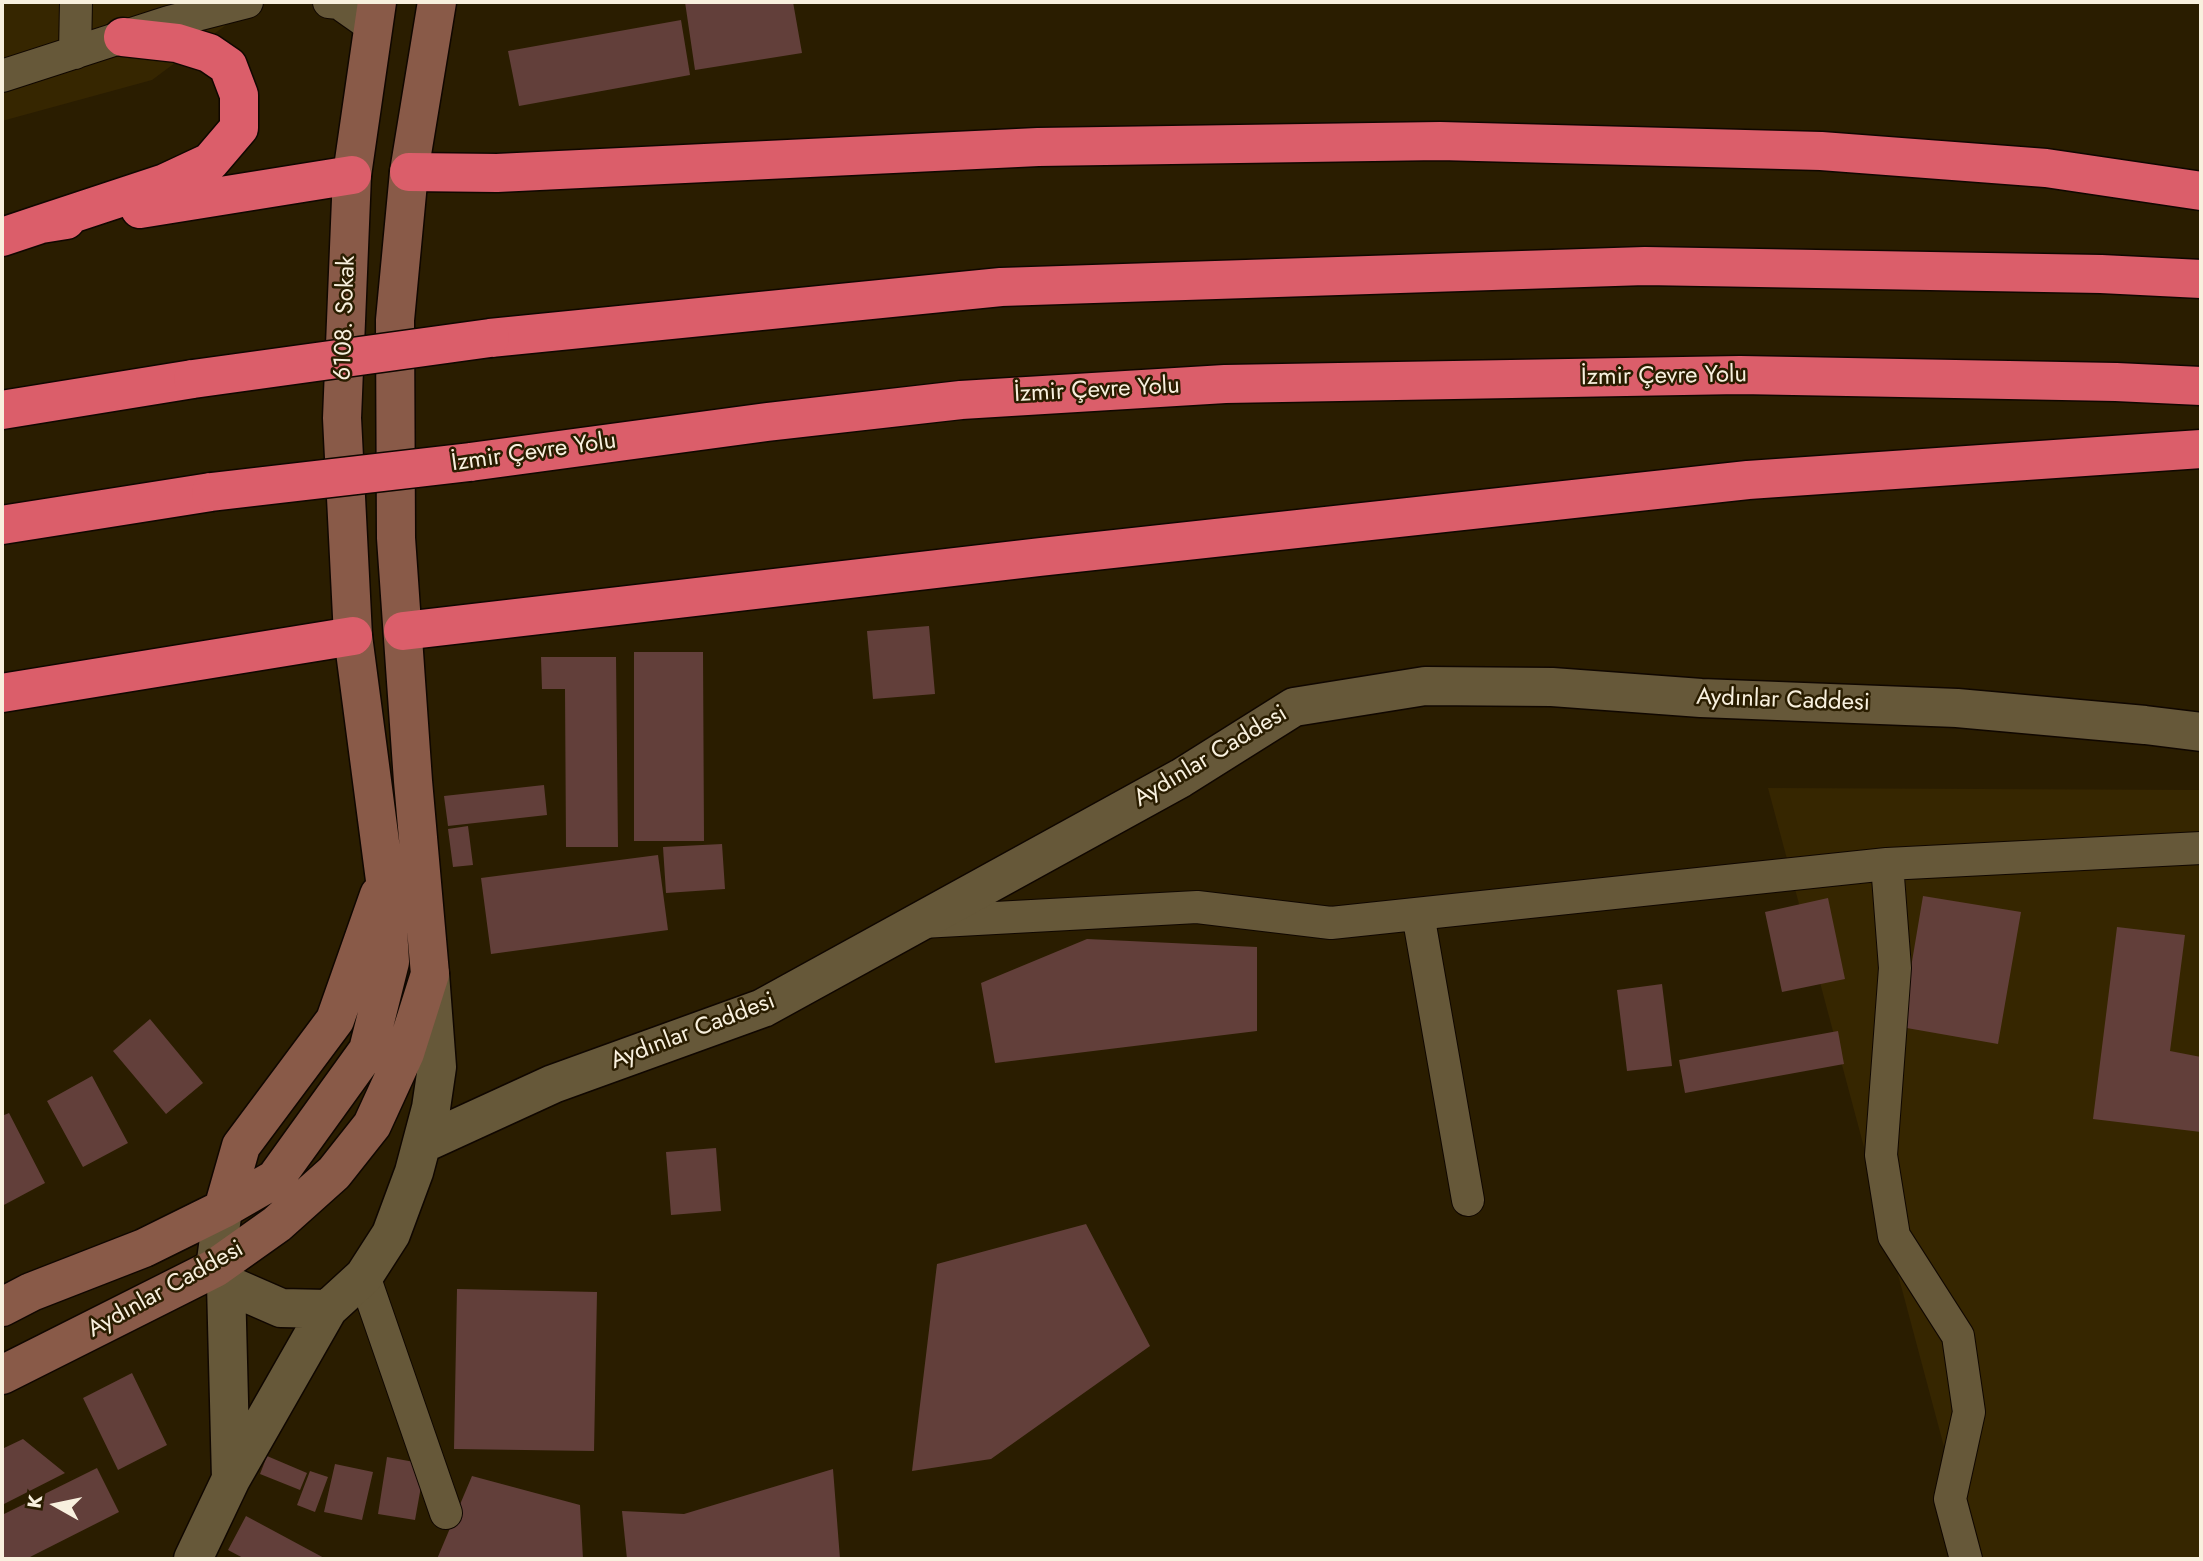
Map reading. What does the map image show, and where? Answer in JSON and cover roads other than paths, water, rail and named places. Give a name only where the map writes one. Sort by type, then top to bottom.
[{"type":"highway","points":[[2,237],[165,183],[210,162],[239,128],[239,95],[228,66],[209,53],[177,43],[123,37]]},
{"type":"highway","points":[[409,172],[511,173],[1038,147],[1440,141],[1821,151],[2046,167],[2201,191]]},
{"type":"highway","points":[[41,224],[352,175]]},
{"type":"highway","points":[[2,410],[193,379],[490,338],[1001,286],[1645,266],[2101,274],[2201,279]]},
{"type":"highway","name":"İzmir Çevre Yolu","points":[[2,525],[211,492],[961,400],[1225,384],[1740,375],[2201,386]]},
{"type":"highway","points":[[403,631],[1068,554],[1748,480],[2201,449]]},
{"type":"highway","points":[[2,693],[353,636]]},
{"type":"main road","name":"6108. Sokak","points":[[403,631],[396,538],[395,320],[409,172],[437,2]]},
{"type":"main road","name":"6108. Sokak","points":[[353,636],[342,418],[352,175],[375,14]]},
{"type":"main road","name":"Aydınlar Caddesi","points":[[2,1375],[220,1276],[324,1182],[372,1125],[405,1054],[430,974],[403,631]]},
{"type":"main road","name":"Aydınlar Caddesi","points":[[2,1307],[31,1292],[144,1248],[223,1209],[275,1179],[368,1049],[390,961],[384,880],[353,636]]},
{"type":"street","points":[[75,53],[76,2]]},
{"type":"street","points":[[2,75],[247,2]]},
{"type":"street","points":[[328,2],[375,14]]},
{"type":"street","name":"Aydınlar Caddesi","points":[[422,1144],[554,1084],[763,1008],[1181,778],[1294,707],[1425,686],[1552,687],[1701,698],[1957,708],[2201,732]]},
{"type":"street","points":[[917,923],[1196,906],[1331,923],[1887,864],[2201,848]]},
{"type":"street","points":[[1887,864],[1895,968],[1881,1155],[1894,1236],[1958,1336],[1969,1412],[1950,1499],[1966,1559]]},
{"type":"street","points":[[1418,914],[1468,1200]]},
{"type":"street","points":[[193,1559],[231,1479],[328,1309],[364,1276],[391,1234],[414,1172],[431,1108],[437,1067],[430,974]]},
{"type":"street","points":[[223,1209],[220,1276],[231,1479]]},
{"type":"street","points":[[220,1276],[281,1308],[328,1309]]},
{"type":"street","points":[[364,1276],[446,1513]]}]
